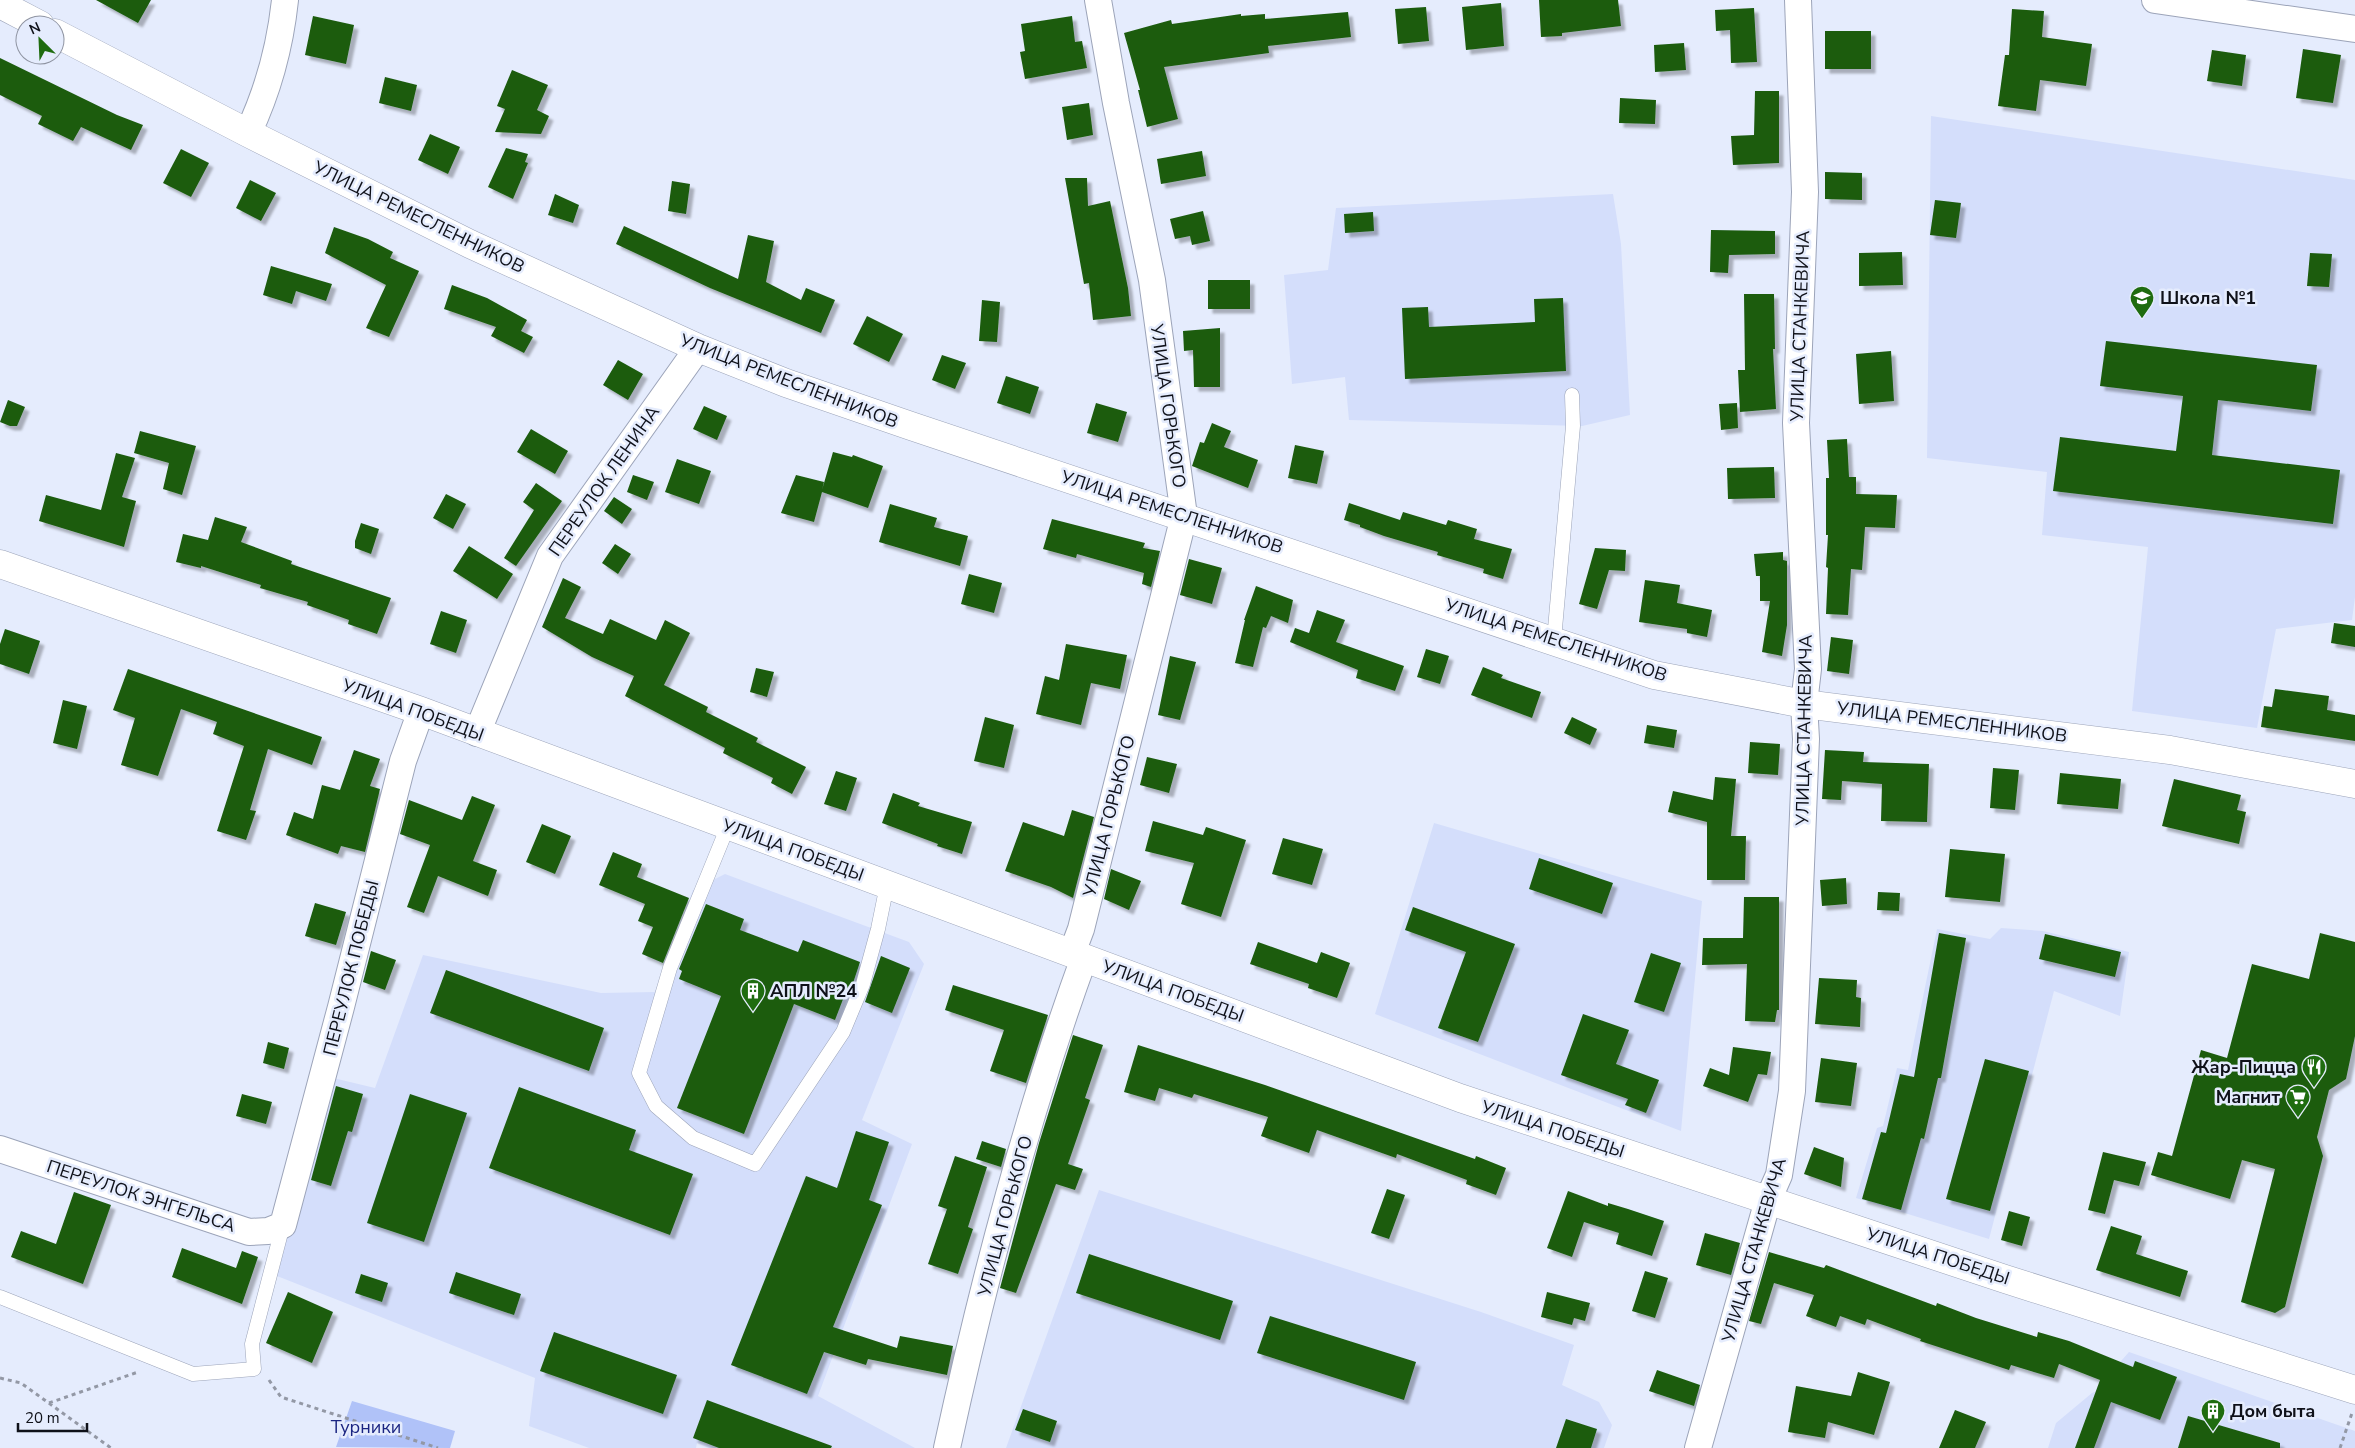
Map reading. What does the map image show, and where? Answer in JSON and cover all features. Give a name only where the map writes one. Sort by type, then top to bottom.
[{"type":"street","points":[[248,133],[261,106],[281,37],[285,0]]},
{"type":"street","name":"УЛИЦА ГОРЬКОГО","points":[[947,1448],[999,1229],[1067,1004],[1078,956],[1085,910],[1184,516],[1152,280],[1116,103],[1098,0]]},
{"type":"street","name":"УЛИЦА СТАНКЕВИЧА","points":[[1698,1448],[1768,1200],[1779,1175],[1792,1091],[1806,739],[1804,704],[1808,669],[1796,423],[1805,192],[1798,0]]},
{"type":"street","points":[[2155,0],[2355,29]]},
{"type":"street","points":[[0,4],[21,15]]},
{"type":"street","name":"УЛИЦА РЕМЕСЛЕННИКОВ","points":[[65,38],[248,133],[470,244],[698,348],[795,386],[1654,675],[1804,704],[2170,750],[2355,784]]},
{"type":"street","name":"ПЕРЕУЛОК ЛЕНИНА","points":[[476,733],[550,556],[698,348]]},
{"type":"street","name":"УЛИЦА ПОБЕДЫ","points":[[0,564],[421,711],[1460,1098],[2353,1392]]},
{"type":"street","name":"ПЕРЕУЛОК ПОБЕДЫ","points":[[283,1225],[342,1007],[403,760],[421,711]]},
{"type":"street","name":"ПЕРЕУЛОК ЭНГЕЛЬСА","points":[[0,1149],[249,1232],[268,1231],[283,1225]]},
{"type":"lane","points":[[1554,640],[1573,426],[1572,395]]},
{"type":"lane","points":[[728,826],[670,968],[639,1073],[656,1106],[693,1138],[755,1164],[843,1032],[863,984],[878,929],[886,885]]},
{"type":"lane","points":[[0,1297],[193,1374],[254,1369],[252,1344],[283,1225]]},
{"type":"path","points":[[49,1403],[165,1363]]},
{"type":"path","points":[[254,1369],[271,1382],[281,1397],[438,1448]]},
{"type":"path","points":[[0,1378],[21,1382],[111,1448]]},
{"type":"path","points":[[2340,1448],[2353,1392]]},
{"type":"shaded area","name":"Школа №1","points":[[1931,116],[2355,180],[2355,597],[2352,620],[2276,629],[2257,728],[2132,711],[2148,547],[2042,535],[2047,472],[1927,458]]},
{"type":"shaded area","points":[[1613,194],[1621,244],[1630,415],[1582,426],[1349,420],[1345,377],[1292,384],[1284,275],[1328,270],[1336,208]]},
{"type":"shaded area","points":[[1434,823],[1702,901],[1681,1131],[1375,1014]]},
{"type":"shaded area","points":[[725,874],[909,942],[924,964],[862,1120],[912,1144],[818,1396],[915,1448],[709,1448],[697,1443],[696,1448],[589,1448],[529,1426],[535,1378],[277,1276],[329,1077],[375,1088],[423,955],[601,993],[655,992],[693,890]]},
{"type":"shaded area","points":[[2001,928],[2043,931],[2129,952],[2120,1016],[2054,991],[1989,1239],[1856,1198],[1877,1128],[1883,1126],[1897,1068],[1908,1070],[1937,929],[1990,939]]},
{"type":"shaded area","points":[[1099,1190],[1481,1312],[1574,1345],[1562,1385],[1599,1402],[1612,1425],[1604,1448],[1006,1448]]},
{"type":"shaded area","points":[[2129,1352],[2355,1431],[2355,1448],[2048,1448],[2056,1423],[2092,1393],[2107,1387],[2121,1361]]},
{"type":"green space","name":"Турники","points":[[352,1401],[455,1431],[450,1448],[336,1447]]},
{"type":"building","points":[[96,0],[151,0],[138,23]]},
{"type":"building","points":[[1539,0],[1618,0],[1621,26],[1562,33],[1562,36],[1541,37]]},
{"type":"building","points":[[1501,3],[1504,46],[1466,50],[1462,7]]},
{"type":"building","points":[[1426,7],[1429,41],[1398,44],[1395,9]]},
{"type":"building","points":[[1754,8],[1757,62],[1731,63],[1730,30],[1716,31],[1715,10]]},
{"type":"building","points":[[2012,9],[2044,11],[2042,37],[2092,44],[2086,86],[2040,80],[2036,111],[1998,106],[2005,55],[2009,55]]},
{"type":"building","points":[[1348,12],[1351,37],[1268,46],[1269,53],[1164,67],[1178,119],[1147,127],[1138,90],[1140,90],[1124,33],[1171,20],[1172,24],[1241,14],[1241,16],[1265,14],[1265,19]]},
{"type":"building","points":[[313,16],[354,25],[346,64],[305,55]]},
{"type":"building","points":[[1072,16],[1075,42],[1082,41],[1087,68],[1025,79],[1020,52],[1025,51],[1021,24]]},
{"type":"building","points":[[1825,31],[1871,31],[1871,69],[1825,69]]},
{"type":"building","points":[[1684,43],[1686,70],[1655,72],[1654,45]]},
{"type":"building","points":[[2303,49],[2341,55],[2333,103],[2296,98]]},
{"type":"building","points":[[2212,50],[2246,55],[2242,86],[2207,81]]},
{"type":"building","points":[[0,58],[117,115],[143,125],[131,150],[81,127],[73,141],[38,124],[42,116],[0,95]]},
{"type":"building","points":[[512,70],[548,85],[537,110],[549,116],[541,134],[495,132],[505,109],[497,106]]},
{"type":"building","points":[[385,77],[417,85],[411,111],[379,103]]},
{"type":"building","points":[[1755,91],[1779,91],[1779,163],[1733,165],[1731,136],[1754,135]]},
{"type":"building","points":[[1620,98],[1656,100],[1655,124],[1619,123]]},
{"type":"building","points":[[1089,103],[1093,135],[1067,140],[1062,107]]},
{"type":"building","points":[[430,134],[460,147],[448,174],[418,160]]},
{"type":"building","points":[[506,148],[528,154],[525,162],[528,163],[513,199],[488,187]]},
{"type":"building","points":[[181,149],[209,163],[191,197],[163,183]]},
{"type":"building","points":[[1202,151],[1206,176],[1161,184],[1157,159]]},
{"type":"building","points":[[1825,172],[1862,173],[1862,200],[1825,199]]},
{"type":"building","points":[[1065,178],[1087,178],[1088,206],[1110,201],[1128,288],[1131,316],[1093,320],[1089,283],[1084,284]]},
{"type":"building","points":[[250,180],[276,193],[261,221],[236,208]]},
{"type":"building","points":[[672,181],[690,184],[686,214],[668,211]]},
{"type":"building","points":[[555,194],[579,205],[573,223],[548,215]]},
{"type":"building","points":[[1935,200],[1961,203],[1956,238],[1930,235]]},
{"type":"building","points":[[1203,211],[1210,241],[1192,245],[1190,236],[1175,239],[1170,219]]},
{"type":"building","points":[[1373,212],[1374,231],[1345,233],[1344,214]]},
{"type":"building","points":[[624,226],[738,279],[748,235],[774,241],[766,282],[801,300],[806,288],[835,300],[821,333],[710,288],[616,244]]},
{"type":"building","points":[[334,227],[368,239],[393,252],[390,258],[419,271],[389,337],[366,328],[386,285],[325,253]]},
{"type":"building","points":[[1711,230],[1775,231],[1775,254],[1729,255],[1728,273],[1710,272]]},
{"type":"building","points":[[1902,252],[1903,285],[1859,286],[1859,253]]},
{"type":"building","points":[[2310,253],[2332,254],[2329,287],[2307,286]]},
{"type":"building","points":[[271,266],[332,284],[326,301],[296,291],[292,304],[263,295]]},
{"type":"building","points":[[1208,280],[1250,280],[1250,309],[1208,309]]},
{"type":"building","points":[[452,285],[487,298],[527,320],[521,331],[533,337],[524,353],[491,336],[496,327],[444,309]]},
{"type":"building","points":[[1744,294],[1774,294],[1775,349],[1773,349],[1776,409],[1740,412],[1738,370],[1745,370]]},
{"type":"building","points":[[1563,298],[1566,371],[1405,379],[1402,308],[1428,307],[1429,327],[1535,322],[1534,299]]},
{"type":"building","points":[[982,300],[1000,302],[997,342],[979,341]]},
{"type":"building","points":[[867,316],[903,334],[889,362],[853,344]]},
{"type":"building","points":[[1220,328],[1220,387],[1194,387],[1193,350],[1184,351],[1183,331]]},
{"type":"building","points":[[2106,341],[2317,365],[2311,411],[2218,400],[2212,455],[2340,470],[2333,524],[2053,491],[2060,437],[2176,451],[2183,396],[2100,386]]},
{"type":"building","points":[[1891,351],[1894,401],[1859,404],[1856,354]]},
{"type":"building","points":[[942,355],[966,363],[955,389],[932,380]]},
{"type":"building","points":[[618,360],[643,374],[628,400],[603,385]]},
{"type":"building","points":[[1006,376],[1039,387],[1030,414],[997,403]]},
{"type":"building","points":[[8,400],[25,407],[17,426],[10,426],[0,422]]},
{"type":"building","points":[[1096,403],[1127,412],[1118,442],[1087,433]]},
{"type":"building","points":[[1737,403],[1738,428],[1721,430],[1719,404]]},
{"type":"building","points":[[704,406],[727,416],[717,440],[693,429]]},
{"type":"building","points":[[1212,423],[1231,431],[1224,447],[1258,460],[1248,488],[1192,466],[1200,442],[1204,443]]},
{"type":"building","points":[[531,429],[568,451],[555,474],[517,452]]},
{"type":"building","points":[[140,431],[196,446],[182,495],[163,489],[169,463],[134,453]]},
{"type":"building","points":[[1847,439],[1849,477],[1856,477],[1856,494],[1897,495],[1895,528],[1865,527],[1862,570],[1851,569],[1848,615],[1826,614],[1828,535],[1826,535],[1826,478],[1829,478],[1827,440]]},
{"type":"building","points":[[1295,445],[1324,451],[1317,484],[1288,478]]},
{"type":"building","points":[[833,452],[852,457],[853,455],[883,466],[868,508],[822,492],[814,522],[781,513],[796,475],[824,482],[822,490]]},
{"type":"building","points":[[116,453],[135,458],[122,497],[136,501],[124,547],[39,521],[46,495],[101,510]]},
{"type":"building","points":[[677,459],[711,471],[699,504],[665,492]]},
{"type":"building","points":[[1774,467],[1775,498],[1728,499],[1727,468]]},
{"type":"building","points":[[633,475],[654,482],[647,500],[627,492]]},
{"type":"building","points":[[536,483],[562,501],[516,566],[504,558],[534,510],[523,502]]},
{"type":"building","points":[[446,494],[466,504],[453,529],[433,518]]},
{"type":"building","points":[[614,497],[632,509],[622,524],[604,511]]},
{"type":"building","points":[[1349,503],[1400,520],[1403,512],[1446,525],[1448,520],[1477,529],[1474,539],[1512,549],[1503,579],[1483,573],[1484,569],[1437,555],[1438,552],[1384,536],[1344,520]]},
{"type":"building","points":[[890,504],[937,518],[934,527],[968,536],[960,566],[879,542]]},
{"type":"building","points":[[215,517],[247,527],[241,542],[292,561],[291,564],[391,598],[377,634],[348,624],[349,620],[307,605],[308,602],[260,588],[261,585],[201,566],[201,568],[176,562],[183,534],[208,540]]},
{"type":"building","points":[[1052,519],[1145,543],[1143,548],[1160,551],[1151,587],[1142,584],[1144,573],[1077,554],[1076,558],[1043,549]]},
{"type":"building","points":[[361,523],[379,529],[371,554],[355,548],[355,541]]},
{"type":"building","points":[[615,544],[631,554],[618,574],[602,563]]},
{"type":"building","points":[[469,546],[513,574],[497,599],[453,571]]},
{"type":"building","points":[[1595,548],[1626,550],[1625,571],[1609,570],[1597,609],[1579,604]]},
{"type":"building","points":[[1783,552],[1783,560],[1787,561],[1787,625],[1782,656],[1762,652],[1770,601],[1760,601],[1760,576],[1756,576],[1754,554]]},
{"type":"building","points":[[1189,559],[1222,568],[1212,604],[1180,595]]},
{"type":"building","points":[[969,574],[1002,583],[994,613],[961,604]]},
{"type":"building","points":[[563,578],[581,587],[565,618],[603,634],[610,619],[656,640],[665,620],[690,633],[664,685],[708,707],[706,712],[758,738],[756,742],[806,767],[792,794],[771,783],[773,778],[723,753],[725,748],[625,696],[634,676],[592,657],[542,627]]},
{"type":"building","points":[[1645,580],[1680,585],[1677,603],[1712,610],[1707,637],[1687,633],[1687,629],[1639,622]]},
{"type":"building","points":[[1256,586],[1293,600],[1288,623],[1271,616],[1266,628],[1263,627],[1253,667],[1235,663],[1244,620]]},
{"type":"building","points":[[1317,610],[1345,620],[1336,642],[1404,666],[1395,691],[1356,678],[1358,670],[1290,642],[1295,628],[1309,633]]},
{"type":"building","points":[[441,611],[467,620],[456,653],[430,644]]},
{"type":"building","points":[[2334,623],[2355,626],[2355,647],[2331,643]]},
{"type":"building","points":[[5,629],[40,641],[29,674],[0,664],[0,644]]},
{"type":"building","points":[[1831,637],[1853,640],[1849,674],[1827,671]]},
{"type":"building","points":[[1066,644],[1127,655],[1120,689],[1091,683],[1081,725],[1036,714],[1045,676],[1059,680]]},
{"type":"building","points":[[1426,649],[1449,656],[1440,684],[1417,677]]},
{"type":"building","points":[[1170,656],[1196,662],[1180,720],[1158,715]]},
{"type":"building","points":[[1483,667],[1503,675],[1501,678],[1541,692],[1532,718],[1471,695]]},
{"type":"building","points":[[756,668],[774,672],[767,697],[750,692]]},
{"type":"building","points":[[128,669],[322,737],[312,765],[268,749],[250,810],[256,811],[246,840],[217,831],[244,746],[213,734],[217,722],[181,709],[158,776],[121,765],[135,718],[113,710]]},
{"type":"building","points":[[2275,689],[2329,696],[2327,710],[2355,715],[2355,741],[2261,727],[2264,706],[2272,707]]},
{"type":"building","points":[[63,700],[87,706],[77,749],[53,743]]},
{"type":"building","points":[[985,717],[1014,725],[1004,768],[974,761]]},
{"type":"building","points":[[1572,717],[1597,729],[1590,745],[1564,733]]},
{"type":"building","points":[[1647,725],[1677,730],[1674,748],[1644,743]]},
{"type":"building","points":[[1750,742],[1780,744],[1778,775],[1748,773]]},
{"type":"building","points":[[354,750],[380,759],[370,786],[380,789],[365,852],[341,846],[338,854],[286,835],[294,812],[313,819],[322,785],[340,790]]},
{"type":"building","points":[[1825,750],[1864,752],[1863,762],[1929,764],[1927,822],[1881,821],[1882,784],[1842,781],[1841,800],[1822,799]]},
{"type":"building","points":[[1147,757],[1177,764],[1169,793],[1140,785]]},
{"type":"building","points":[[1993,768],[2019,770],[2015,810],[1990,808]]},
{"type":"building","points":[[836,771],[857,778],[846,811],[824,804]]},
{"type":"building","points":[[2060,773],[2121,779],[2118,809],[2057,804]]},
{"type":"building","points":[[1715,777],[1736,779],[1731,836],[1746,836],[1745,880],[1707,880],[1707,822],[1668,812],[1673,791],[1713,800]]},
{"type":"building","points":[[2174,779],[2241,795],[2237,810],[2246,812],[2239,844],[2162,826]]},
{"type":"building","points":[[893,793],[920,803],[918,806],[972,822],[962,854],[937,846],[938,844],[882,823]]},
{"type":"building","points":[[472,796],[495,805],[473,861],[497,870],[488,896],[438,876],[424,913],[407,907],[430,845],[400,834],[409,800],[462,820]]},
{"type":"building","points":[[1072,810],[1094,817],[1073,898],[1051,887],[1005,871],[1023,822],[1064,836]]},
{"type":"building","points":[[1153,821],[1203,835],[1206,827],[1246,840],[1221,917],[1181,904],[1194,863],[1145,851]]},
{"type":"building","points":[[542,824],[571,836],[555,874],[526,862]]},
{"type":"building","points":[[1283,838],[1323,849],[1312,885],[1272,874]]},
{"type":"building","points":[[1950,849],[2005,854],[2000,902],[1945,897]]},
{"type":"building","points":[[613,852],[642,864],[637,877],[689,898],[663,963],[642,954],[653,927],[638,921],[645,904],[599,885]]},
{"type":"building","points":[[1539,858],[1613,883],[1602,914],[1529,889]]},
{"type":"building","points":[[1111,869],[1141,881],[1129,910],[1104,899]]},
{"type":"building","points":[[1846,878],[1847,904],[1822,906],[1820,880]]},
{"type":"building","points":[[1878,892],[1900,893],[1899,911],[1877,910]]},
{"type":"building","points":[[1744,897],[1779,897],[1779,1010],[1777,1010],[1775,1022],[1745,1021],[1747,964],[1702,965],[1703,938],[1743,938]]},
{"type":"building","points":[[315,903],[346,912],[336,945],[305,936]]},
{"type":"building","name":"АПЛ №24","points":[[706,904],[744,919],[740,930],[798,952],[803,940],[860,962],[849,995],[845,994],[835,1020],[794,1004],[744,1134],[677,1108],[721,996],[679,979],[682,971],[679,969]]},
{"type":"building","points":[[1413,907],[1515,944],[1478,1042],[1438,1028],[1466,952],[1405,930]]},
{"type":"building","points":[[1939,933],[1966,938],[1941,1078],[1938,1078],[1924,1139],[1921,1138],[1901,1210],[1862,1199],[1881,1132],[1886,1133],[1900,1074],[1914,1077]]},
{"type":"building","points":[[2320,933],[2355,942],[2355,1036],[2346,1079],[2329,1090],[2317,1137],[2323,1156],[2285,1307],[2275,1313],[2241,1302],[2275,1169],[2242,1160],[2230,1199],[2151,1175],[2158,1152],[2172,1156],[2201,1050],[2227,1058],[2252,964],[2309,979]]},
{"type":"building","points":[[2045,934],[2121,952],[2115,977],[2039,959]]},
{"type":"building","points":[[1258,942],[1317,963],[1321,952],[1350,963],[1337,998],[1308,988],[1309,984],[1250,964]]},
{"type":"building","points":[[371,951],[396,960],[385,990],[363,982]]},
{"type":"building","points":[[1651,953],[1681,963],[1664,1012],[1634,1002]]},
{"type":"building","points":[[881,956],[910,968],[892,1013],[865,1002]]},
{"type":"building","points":[[446,970],[604,1028],[589,1071],[430,1013]]},
{"type":"building","points":[[1819,978],[1857,980],[1856,997],[1861,998],[1860,1027],[1815,1024]]},
{"type":"building","points":[[953,985],[1048,1015],[1026,1083],[990,1071],[1004,1030],[945,1010]]},
{"type":"building","points":[[1583,1014],[1629,1030],[1616,1064],[1659,1080],[1646,1113],[1625,1105],[1628,1099],[1561,1075]]},
{"type":"building","points":[[1073,1035],[1103,1045],[1085,1098],[1090,1100],[1068,1164],[1083,1169],[1075,1190],[1056,1184],[1016,1293],[1000,1288],[1039,1143]]},
{"type":"building","points":[[268,1042],[289,1048],[284,1069],[263,1063]]},
{"type":"building","points":[[1138,1045],[1265,1085],[1475,1159],[1476,1156],[1506,1168],[1496,1195],[1466,1184],[1467,1180],[1397,1154],[1396,1158],[1317,1130],[1309,1153],[1261,1136],[1268,1117],[1194,1094],[1192,1098],[1159,1088],[1155,1101],[1124,1092]]},
{"type":"building","points":[[1733,1047],[1771,1052],[1767,1075],[1758,1074],[1748,1102],[1703,1086],[1710,1068],[1729,1075]]},
{"type":"building","points":[[1821,1058],[1857,1063],[1851,1106],[1815,1102]]},
{"type":"building","points":[[1985,1059],[2029,1071],[1990,1211],[1946,1199]]},
{"type":"building","points":[[336,1086],[363,1094],[352,1132],[348,1131],[331,1186],[311,1180]]},
{"type":"building","points":[[519,1087],[636,1130],[629,1150],[693,1174],[670,1235],[489,1168]]},
{"type":"building","points":[[242,1094],[272,1102],[266,1124],[236,1116]]},
{"type":"building","points":[[410,1094],[467,1113],[424,1242],[367,1223]]},
{"type":"building","points":[[856,1131],[889,1142],[869,1200],[882,1205],[833,1327],[897,1348],[900,1336],[953,1346],[947,1375],[868,1359],[866,1365],[824,1352],[807,1394],[731,1365],[806,1176],[837,1188]]},
{"type":"building","points":[[982,1141],[1006,1149],[1001,1167],[976,1159]]},
{"type":"building","points":[[1814,1147],[1844,1158],[1841,1187],[1804,1174]]},
{"type":"building","points":[[2103,1152],[2146,1162],[2139,1186],[2114,1180],[2105,1214],[2088,1210]]},
{"type":"building","points":[[955,1156],[987,1167],[968,1227],[973,1229],[958,1274],[928,1264],[947,1209],[938,1206]]},
{"type":"building","points":[[1387,1189],[1405,1195],[1389,1239],[1371,1233]]},
{"type":"building","points":[[1568,1191],[1608,1206],[1608,1203],[1664,1221],[1652,1256],[1616,1244],[1619,1233],[1584,1222],[1572,1257],[1547,1248]]},
{"type":"building","points":[[74,1192],[111,1205],[83,1284],[11,1257],[21,1231],[56,1244]]},
{"type":"building","points":[[2009,1211],[2030,1217],[2022,1246],[2001,1240]]},
{"type":"building","points":[[2111,1226],[2142,1236],[2136,1254],[2188,1271],[2180,1297],[2096,1270]]},
{"type":"building","points":[[1705,1233],[1740,1243],[1731,1275],[1696,1265]]},
{"type":"building","points":[[182,1248],[236,1268],[242,1251],[258,1257],[242,1304],[172,1277]]},
{"type":"building","points":[[1769,1252],[1824,1268],[1826,1265],[1936,1306],[1937,1303],[1976,1318],[2037,1337],[2038,1332],[2069,1341],[2133,1367],[2135,1361],[2177,1377],[2160,1420],[2111,1402],[2094,1448],[2075,1448],[2100,1380],[2059,1364],[2054,1378],[2011,1365],[2009,1370],[1920,1341],[1921,1339],[1867,1319],[1865,1325],[1840,1316],[1836,1327],[1806,1316],[1814,1295],[1774,1283],[1761,1324],[1749,1321]]},
{"type":"building","points":[[1089,1254],[1233,1301],[1220,1340],[1076,1293]]},
{"type":"building","points":[[1645,1271],[1668,1278],[1655,1318],[1632,1311]]},
{"type":"building","points":[[456,1272],[521,1294],[514,1315],[449,1293]]},
{"type":"building","points":[[361,1274],[388,1283],[382,1302],[355,1293]]},
{"type":"building","points":[[288,1292],[333,1312],[312,1363],[266,1343]]},
{"type":"building","points":[[1547,1292],[1590,1303],[1585,1321],[1574,1318],[1572,1325],[1541,1317]]},
{"type":"building","points":[[1270,1316],[1416,1362],[1404,1400],[1257,1353]]},
{"type":"building","points":[[554,1332],[677,1375],[663,1414],[540,1371]]},
{"type":"building","points":[[1657,1370],[1700,1385],[1694,1406],[1649,1391]]},
{"type":"building","points":[[1858,1372],[1890,1382],[1874,1435],[1828,1422],[1825,1438],[1788,1432],[1796,1386],[1851,1396]]},
{"type":"building","points":[[707,1400],[832,1446],[831,1448],[719,1448],[693,1438]]},
{"type":"building","points":[[1023,1409],[1057,1421],[1050,1442],[1015,1430]]},
{"type":"building","points":[[1955,1410],[1986,1422],[1975,1448],[1939,1448]]},
{"type":"building","name":"Дом быта","points":[[2188,1416],[2280,1443],[2280,1448],[2178,1448]]},
{"type":"building","points":[[1566,1419],[1597,1429],[1591,1448],[1556,1448]]},
{"type":"place","name":"Школа №1","points":[[2142,319]]},
{"type":"place","name":"АПЛ №24","points":[[753,1012]]},
{"type":"place","name":"Жар-Пицца","points":[[2314,1088]]},
{"type":"place","name":"Магнит","points":[[2298,1118]]},
{"type":"place","name":"Дом быта","points":[[2213,1432]]}]
